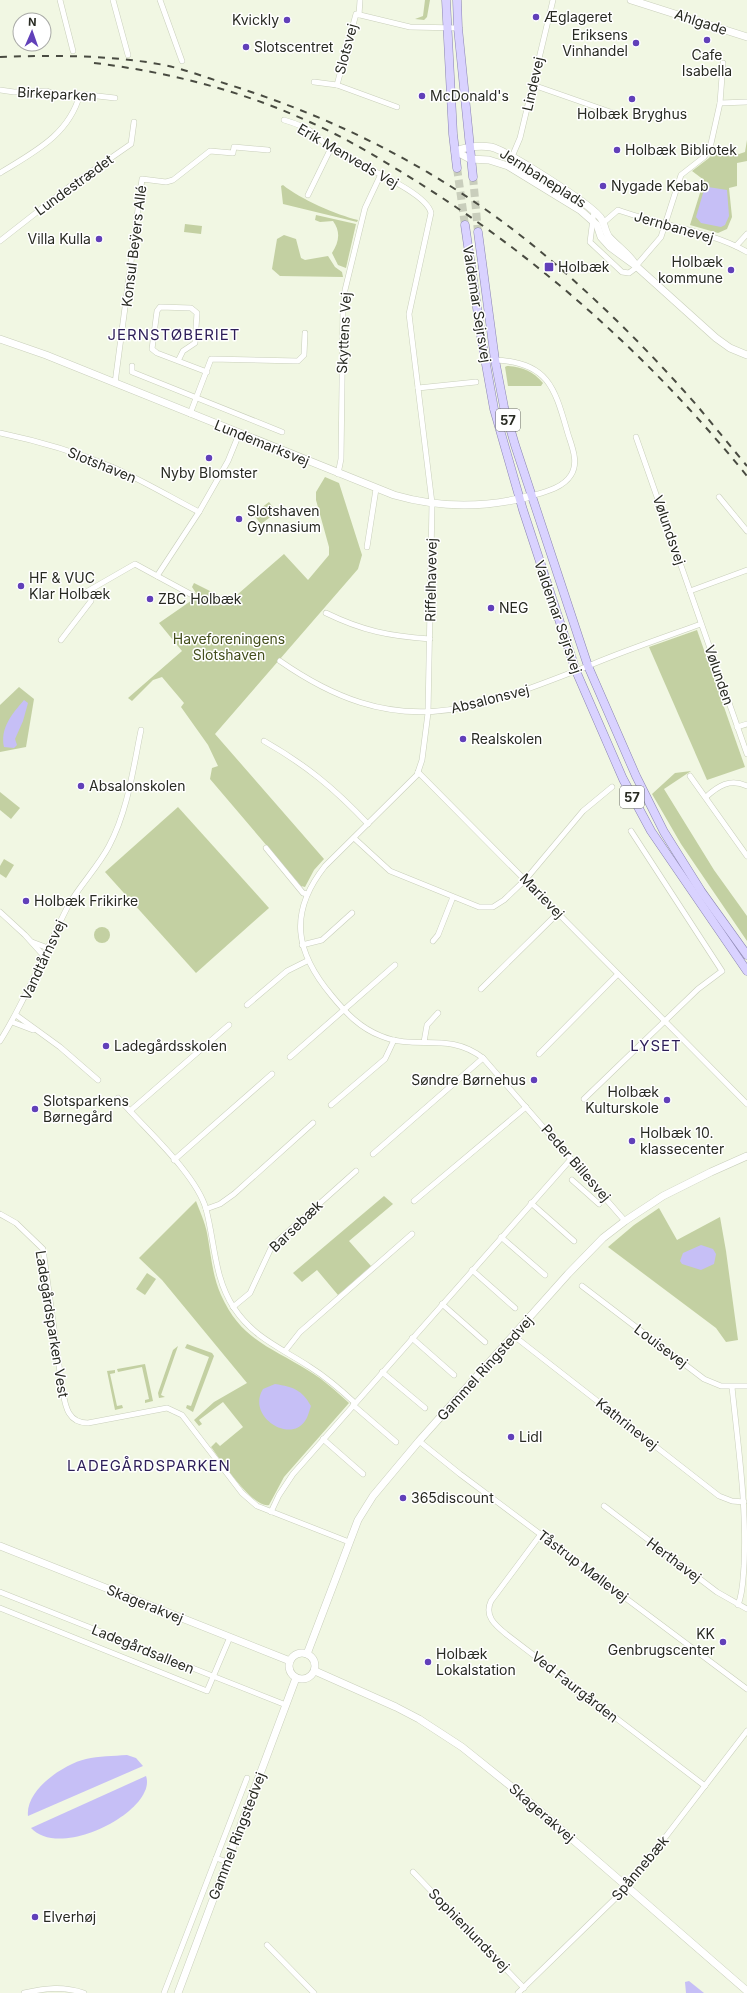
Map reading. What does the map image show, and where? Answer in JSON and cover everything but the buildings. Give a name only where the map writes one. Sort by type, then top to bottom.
[{"type":"main road","points":[[446,0],[446,28],[457,168]]},
{"type":"main road","points":[[457,0],[458,28],[472,177]]},
{"type":"main road","name":"Valdemar Sejrsvej","points":[[465,225],[492,399],[519,499],[576,671],[623,779],[651,831],[747,971]]},
{"type":"main road","name":"Valdemar Sejrsvej","points":[[478,232],[495,360],[504,407],[531,496],[588,666],[636,776],[664,832],[701,891],[747,955]]},
{"type":"street","points":[[60,0],[73,51]]},
{"type":"street","points":[[113,0],[128,55]]},
{"type":"street","points":[[160,0],[182,61]]},
{"type":"street","name":"Slotsvej","points":[[337,84],[360,0]]},
{"type":"street","name":"Lindevej","points":[[508,166],[520,138],[553,0]]},
{"type":"street","name":"Ahlgade","points":[[631,0],[747,37]]},
{"type":"street","points":[[357,14],[410,27],[458,28]]},
{"type":"street","points":[[636,266],[659,241],[681,175],[704,156],[710,148],[720,103],[723,63]]},
{"type":"street","points":[[314,82],[337,84],[396,107]]},
{"type":"street","points":[[533,85],[619,115]]},
{"type":"street","name":"Birkeparken","points":[[0,90],[14,92],[47,91],[56,95],[80,94],[115,98]]},
{"type":"street","points":[[0,173],[48,142],[59,133],[72,115],[80,94]]},
{"type":"street","points":[[720,103],[747,102]]},
{"type":"street","name":"Erik Menveds Vej","points":[[284,120],[308,129],[331,148],[381,174],[423,200],[430,208]]},
{"type":"street","name":"Lundestrædet","points":[[0,241],[69,187],[131,144],[134,122]]},
{"type":"street","name":"Jernbaneplads","points":[[455,151],[470,146],[491,148],[512,157],[580,200],[601,217],[608,235],[632,259],[636,266]]},
{"type":"street","name":"Konsul Beÿers Allé","points":[[115,383],[142,178],[166,182],[173,180],[210,151],[233,153],[234,147],[268,150]]},
{"type":"street","points":[[308,195],[331,148]]},
{"type":"street","name":"Jernbaneplads","points":[[455,151],[470,159],[489,160],[508,166],[580,210],[593,220],[604,241],[623,258],[636,266],[668,297],[717,340],[730,348],[747,355]]},
{"type":"street","name":"Skyttens Vej","points":[[338,474],[340,459],[343,309],[345,290],[366,205],[381,174]]},
{"type":"street","name":"Riffelhavevej","points":[[418,772],[422,760],[428,713],[432,503],[409,314],[431,218],[430,208]]},
{"type":"street","name":"Jernbanevej","points":[[603,223],[618,210],[736,246],[747,252]]},
{"type":"street","name":"Jernbaneplads","points":[[594,211],[589,240],[592,245],[622,272],[629,272],[636,266]]},
{"type":"street","points":[[736,246],[747,234]]},
{"type":"street","points":[[178,361],[182,351],[194,343],[196,313],[191,308],[160,307],[157,311],[152,349],[157,353],[178,361],[207,372]]},
{"type":"street","points":[[190,414],[211,360],[298,362],[304,355],[305,333]]},
{"type":"street","name":"Lundemarksvej","points":[[0,340],[46,355],[338,474],[400,497],[432,503],[478,505],[531,496]]},
{"type":"street","name":"Valdemar Sejrsvej","points":[[495,360],[515,362],[524,365],[548,381],[557,396],[570,441],[574,462],[570,476],[557,487],[531,496]]},
{"type":"street","points":[[132,366],[132,372],[282,432]]},
{"type":"street","points":[[418,388],[476,382]]},
{"type":"street","name":"Slotshaven","points":[[0,433],[62,449],[112,467],[199,512]]},
{"type":"street","points":[[157,576],[199,512],[228,461],[239,434]]},
{"type":"street","name":"Vølundsvej","points":[[636,436],[701,624]]},
{"type":"street","points":[[367,547],[376,489]]},
{"type":"street","points":[[719,497],[747,531]]},
{"type":"street","points":[[61,640],[91,601],[88,591],[135,564],[194,596]]},
{"type":"street","points":[[690,590],[747,570]]},
{"type":"street","points":[[326,613],[350,625],[371,632],[391,636],[430,640]]},
{"type":"street","name":"Absalonsvej","points":[[280,661],[311,682],[347,698],[394,711],[428,713],[494,700],[530,689],[701,624]]},
{"type":"street","name":"Vølunden","points":[[701,624],[747,754]]},
{"type":"street","points":[[737,727],[747,724]]},
{"type":"street","name":"Vandtårnsvej","points":[[0,1041],[16,1015],[78,889],[108,846],[122,815],[141,730]]},
{"type":"street","points":[[264,740],[293,757],[336,790],[368,824]]},
{"type":"street","name":"Peder Billesvej","points":[[418,772],[315,878],[307,894],[301,921],[302,945],[307,961],[317,979],[344,1011],[366,1029],[394,1040],[453,1043],[469,1049],[483,1058],[625,1221]]},
{"type":"street","name":"Marievej","points":[[418,772],[526,879],[747,1104]]},
{"type":"street","points":[[690,776],[747,856]]},
{"type":"street","points":[[706,797],[716,788],[725,784],[737,783],[747,786]]},
{"type":"street","points":[[354,838],[390,871],[479,907],[493,907],[504,900],[526,879],[583,811],[612,787]]},
{"type":"street","points":[[584,1099],[698,989],[722,971],[632,831]]},
{"type":"street","points":[[266,848],[303,893],[307,894]]},
{"type":"street","points":[[432,941],[438,936],[452,897]]},
{"type":"street","points":[[0,912],[32,942],[44,956]]},
{"type":"street","points":[[481,989],[558,913]]},
{"type":"street","points":[[302,945],[317,942],[325,938],[352,914]]},
{"type":"street","points":[[32,942],[48,948]]},
{"type":"street","points":[[247,1005],[287,971],[307,961]]},
{"type":"street","points":[[290,1057],[396,965]]},
{"type":"street","points":[[539,1054],[618,974]]},
{"type":"street","points":[[424,1042],[427,1025],[438,1013]]},
{"type":"street","name":"Vandtårnsvej","points":[[16,1015],[60,1047],[98,1080]]},
{"type":"street","name":"Vandtårnsvej","points":[[12,1022],[37,1031]]},
{"type":"street","points":[[130,1111],[229,1025]]},
{"type":"street","points":[[331,1105],[385,1059],[394,1040]]},
{"type":"street","points":[[373,1154],[483,1058]]},
{"type":"street","points":[[174,1160],[272,1074]]},
{"type":"street","points":[[118,1098],[174,1160],[195,1186],[206,1209],[218,1274],[233,1307],[258,1335],[330,1381],[396,1442]]},
{"type":"street","points":[[414,1201],[526,1106]]},
{"type":"street","points":[[206,1209],[220,1204],[234,1194],[313,1123]]},
{"type":"street","name":"Gammel Ringstedvej","points":[[307,1654],[358,1520],[373,1496],[419,1441],[568,1274],[603,1238],[625,1221],[663,1196],[747,1156]]},
{"type":"street","points":[[349,1542],[271,1512],[285,1484],[531,1203],[572,1159]]},
{"type":"street","name":"Barsebæk","points":[[233,1307],[250,1293],[272,1246],[356,1171]]},
{"type":"street","points":[[572,1180],[599,1204]]},
{"type":"street","points":[[591,1198],[598,1190]]},
{"type":"street","points":[[531,1203],[574,1241]]},
{"type":"street","name":"Ladegårdsparken Vest","points":[[0,1214],[16,1224],[43,1249],[66,1408],[70,1416],[80,1422],[88,1423],[160,1408],[173,1410],[182,1415],[246,1497],[257,1506],[271,1512]]},
{"type":"street","points":[[285,1352],[300,1332],[412,1234]]},
{"type":"street","points":[[501,1237],[545,1275]]},
{"type":"street","points":[[472,1270],[514,1308]]},
{"type":"street","name":"Louisevej","points":[[582,1286],[704,1380],[717,1385],[732,1387],[747,1386]]},
{"type":"street","points":[[442,1304],[485,1342]]},
{"type":"street","name":"Kathrinevej","points":[[514,1336],[717,1494],[728,1500],[744,1502]]},
{"type":"street","points":[[412,1338],[454,1375]]},
{"type":"street","points":[[382,1372],[425,1408]]},
{"type":"street","points":[[732,1387],[744,1502],[744,1558],[742,1584],[738,1605]]},
{"type":"street","points":[[323,1439],[363,1474]]},
{"type":"street","name":"Tåstrup Møllevej","points":[[419,1441],[747,1689]]},
{"type":"street","name":"Herthavej","points":[[604,1506],[717,1592],[747,1609]]},
{"type":"street","name":"Ved Faurgården","points":[[541,1534],[491,1601],[488,1612],[492,1621],[506,1634],[705,1786]]},
{"type":"street","name":"Skagerakvej","points":[[0,1546],[290,1661]]},
{"type":"street","name":"Ladegårdsalleen","points":[[0,1592],[286,1705]]},
{"type":"street","points":[[0,1608],[207,1691],[230,1637]]},
{"type":"street","points":[[297,1654],[307,1654],[314,1661],[315,1671],[307,1679],[296,1678],[290,1671],[290,1661],[297,1654]]},
{"type":"street","name":"Skagerakvej","points":[[315,1671],[396,1707],[419,1719],[462,1747],[518,1792],[747,1991]]},
{"type":"street","name":"Gammel Ringstedvej","points":[[178,1993],[296,1678]]},
{"type":"street","name":"Spånnebæk","points":[[518,1993],[627,1887],[747,1731]]},
{"type":"street","points":[[164,1993],[247,1778]]},
{"type":"street","points":[[216,1858],[227,1862]]},
{"type":"street","name":"Sophienlundsvej","points":[[413,1872],[524,1988]]},
{"type":"street","points":[[267,1945],[314,1993]]},
{"type":"street","points":[[24,1993],[54,1987],[73,1989],[84,1993]]},
{"type":"green space","points":[[425,0],[430,0],[427,17],[424,20],[415,19],[423,16]]},
{"type":"green space","points":[[747,140],[747,161],[737,163],[737,186],[729,188],[732,217],[727,229],[718,233],[690,225],[704,180],[692,171],[709,158],[716,148],[739,154],[745,152]]},
{"type":"green space","points":[[283,185],[299,196],[319,206],[358,220],[357,222],[283,204],[281,186]]},
{"type":"green space","points":[[316,215],[356,224],[346,268],[338,265],[332,253],[338,241],[336,225],[333,221],[320,222],[315,220]]},
{"type":"green space","points":[[185,224],[202,226],[201,234],[184,232]]},
{"type":"green space","points":[[284,235],[296,239],[301,258],[305,260],[328,256],[335,267],[342,272],[343,277],[280,276],[272,269],[277,239]]},
{"type":"green space","points":[[507,366],[527,370],[543,383],[541,386],[508,386],[505,367]]},
{"type":"green space","name":"Haveforeningens Slotshaven","points":[[325,477],[339,483],[362,555],[358,569],[215,734],[324,859],[314,870],[305,887],[301,886],[210,779],[212,768],[218,766],[208,745],[181,707],[184,703],[162,677],[153,680],[132,701],[128,698],[182,651],[159,623],[198,596],[192,587],[194,583],[230,601],[284,554],[308,580],[329,555],[329,547],[316,500],[316,492]]},
{"type":"green space","points":[[269,502],[277,512],[261,524],[253,514]]},
{"type":"green space","points":[[697,630],[745,767],[707,780],[649,647]]},
{"type":"green space","points":[[19,687],[34,699],[26,747],[0,752],[0,705]]},
{"type":"green space","points":[[691,771],[664,789],[714,870],[747,916],[747,941],[681,844],[652,794],[675,773]]},
{"type":"green space","points":[[0,792],[20,808],[11,819],[0,810]]},
{"type":"green space","points":[[178,807],[269,908],[196,973],[105,872]]},
{"type":"green space","points":[[4,859],[14,865],[6,878],[0,874],[0,866]]},
{"type":"green space","points":[[99,927],[105,927],[110,932],[108,941],[105,943],[99,943],[94,938],[94,932]]},
{"type":"green space","points":[[384,1196],[393,1204],[349,1241],[371,1266],[338,1295],[317,1270],[302,1282],[293,1273]]},
{"type":"green space","points":[[196,1201],[204,1221],[218,1287],[229,1310],[238,1322],[258,1341],[320,1378],[349,1403],[284,1477],[269,1505],[262,1504],[246,1492],[211,1447],[216,1442],[220,1446],[243,1427],[223,1402],[199,1420],[202,1424],[199,1426],[194,1420],[214,1402],[247,1383],[162,1280],[139,1258]]},
{"type":"green space","points":[[659,1208],[677,1240],[720,1217],[738,1340],[726,1342],[716,1328],[608,1247],[634,1225]]},
{"type":"green space","points":[[147,1273],[156,1279],[145,1295],[136,1289]]},
{"type":"green space","points":[[187,1344],[212,1353],[214,1356],[193,1412],[186,1408],[187,1405],[191,1406],[209,1357],[185,1348]]},
{"type":"green space","points":[[178,1346],[161,1395],[165,1397],[159,1398],[158,1393],[173,1350]]},
{"type":"green space","points":[[145,1364],[153,1401],[145,1403],[145,1400],[149,1399],[142,1367],[118,1372],[117,1369]]},
{"type":"green space","points":[[115,1370],[115,1373],[110,1374],[117,1406],[122,1405],[123,1408],[115,1410],[107,1371]]},
{"type":"shaded area","points":[[708,187],[727,190],[729,216],[725,225],[721,227],[701,223],[696,217],[704,190]]},
{"type":"shaded area","points":[[24,700],[28,703],[23,721],[15,739],[17,745],[14,748],[4,747],[3,740],[5,727],[11,716]]},
{"type":"shaded area","points":[[701,1245],[713,1249],[716,1254],[714,1264],[701,1270],[682,1264],[680,1261],[683,1253]]},
{"type":"shaded area","points":[[275,1384],[287,1386],[297,1390],[304,1396],[311,1406],[305,1421],[298,1427],[290,1430],[272,1424],[260,1409],[259,1399],[263,1389]]},
{"type":"shaded area","points":[[127,1755],[136,1758],[143,1766],[28,1816],[29,1806],[33,1797],[39,1788],[57,1772],[67,1766],[86,1759]]},
{"type":"shaded area","points":[[146,1776],[146,1789],[137,1803],[123,1816],[104,1827],[84,1835],[63,1838],[45,1837],[31,1828]]},
{"type":"shaded area","points":[[689,1981],[704,1993],[686,1993],[685,1982]]},
{"type":"tunnel","points":[[457,168],[465,225]]},
{"type":"tunnel","points":[[473,177],[478,232]]},
{"type":"railway","points":[[0,57],[62,56],[124,59],[173,67],[277,101],[361,137],[402,158],[481,206],[554,263],[611,315],[665,370],[747,466]]},
{"type":"railway","points":[[94,63],[150,72],[205,84],[259,101],[339,136],[416,181],[508,244],[594,315],[673,392],[711,433],[747,476]]},
{"type":"place","name":"Æglageret","points":[[536,17]]},
{"type":"place","name":"Kvickly","points":[[287,20]]},
{"type":"place","name":"Cafe Isabella","points":[[707,40]]},
{"type":"place","name":"Eriksens Vinhandel","points":[[636,43]]},
{"type":"place","name":"Slotscentret","points":[[246,47]]},
{"type":"place","name":"McDonald's","points":[[422,96]]},
{"type":"place","name":"Holbæk Bryghus","points":[[632,99]]},
{"type":"place","name":"Holbæk Bibliotek","points":[[617,150]]},
{"type":"place","name":"Nygade Kebab","points":[[603,186]]},
{"type":"place","name":"Villa Kulla","points":[[99,239]]},
{"type":"place","name":"Holbæk","points":[[549,267]]},
{"type":"place","name":"Holbæk kommune","points":[[731,270]]},
{"type":"place","name":"Nyby Blomster","points":[[209,458]]},
{"type":"place","name":"Slotshaven Gynnasium","points":[[239,519]]},
{"type":"place","name":"HF & VUC Klar Holbæk","points":[[21,586]]},
{"type":"place","name":"ZBC Holbæk","points":[[150,599]]},
{"type":"place","name":"NEG","points":[[491,608]]},
{"type":"place","name":"Realskolen","points":[[463,739]]},
{"type":"place","name":"Absalonskolen","points":[[81,786]]},
{"type":"place","name":"Holbæk Frikirke","points":[[26,901]]},
{"type":"place","name":"Ladegårdsskolen","points":[[106,1046]]},
{"type":"place","name":"Søndre Børnehus","points":[[534,1080]]},
{"type":"place","name":"Holbæk Kulturskole","points":[[667,1100]]},
{"type":"place","name":"Slotsparkens Børnegård","points":[[35,1109]]},
{"type":"place","name":"Holbæk 10. klassecenter","points":[[632,1141]]},
{"type":"place","name":"Lidl","points":[[511,1437]]},
{"type":"place","name":"365discount","points":[[403,1498]]},
{"type":"place","name":"KK Genbrugscenter","points":[[723,1642]]},
{"type":"place","name":"Holbæk Lokalstation","points":[[428,1662]]},
{"type":"place","name":"Elverhøj","points":[[35,1917]]},
{"type":"district","name":"JERNSTØBERIET","points":[[174,335]]},
{"type":"district","name":"LYSET","points":[[656,1046]]},
{"type":"district","name":"LADEGÅRDSPARKEN","points":[[149,1466]]}]
